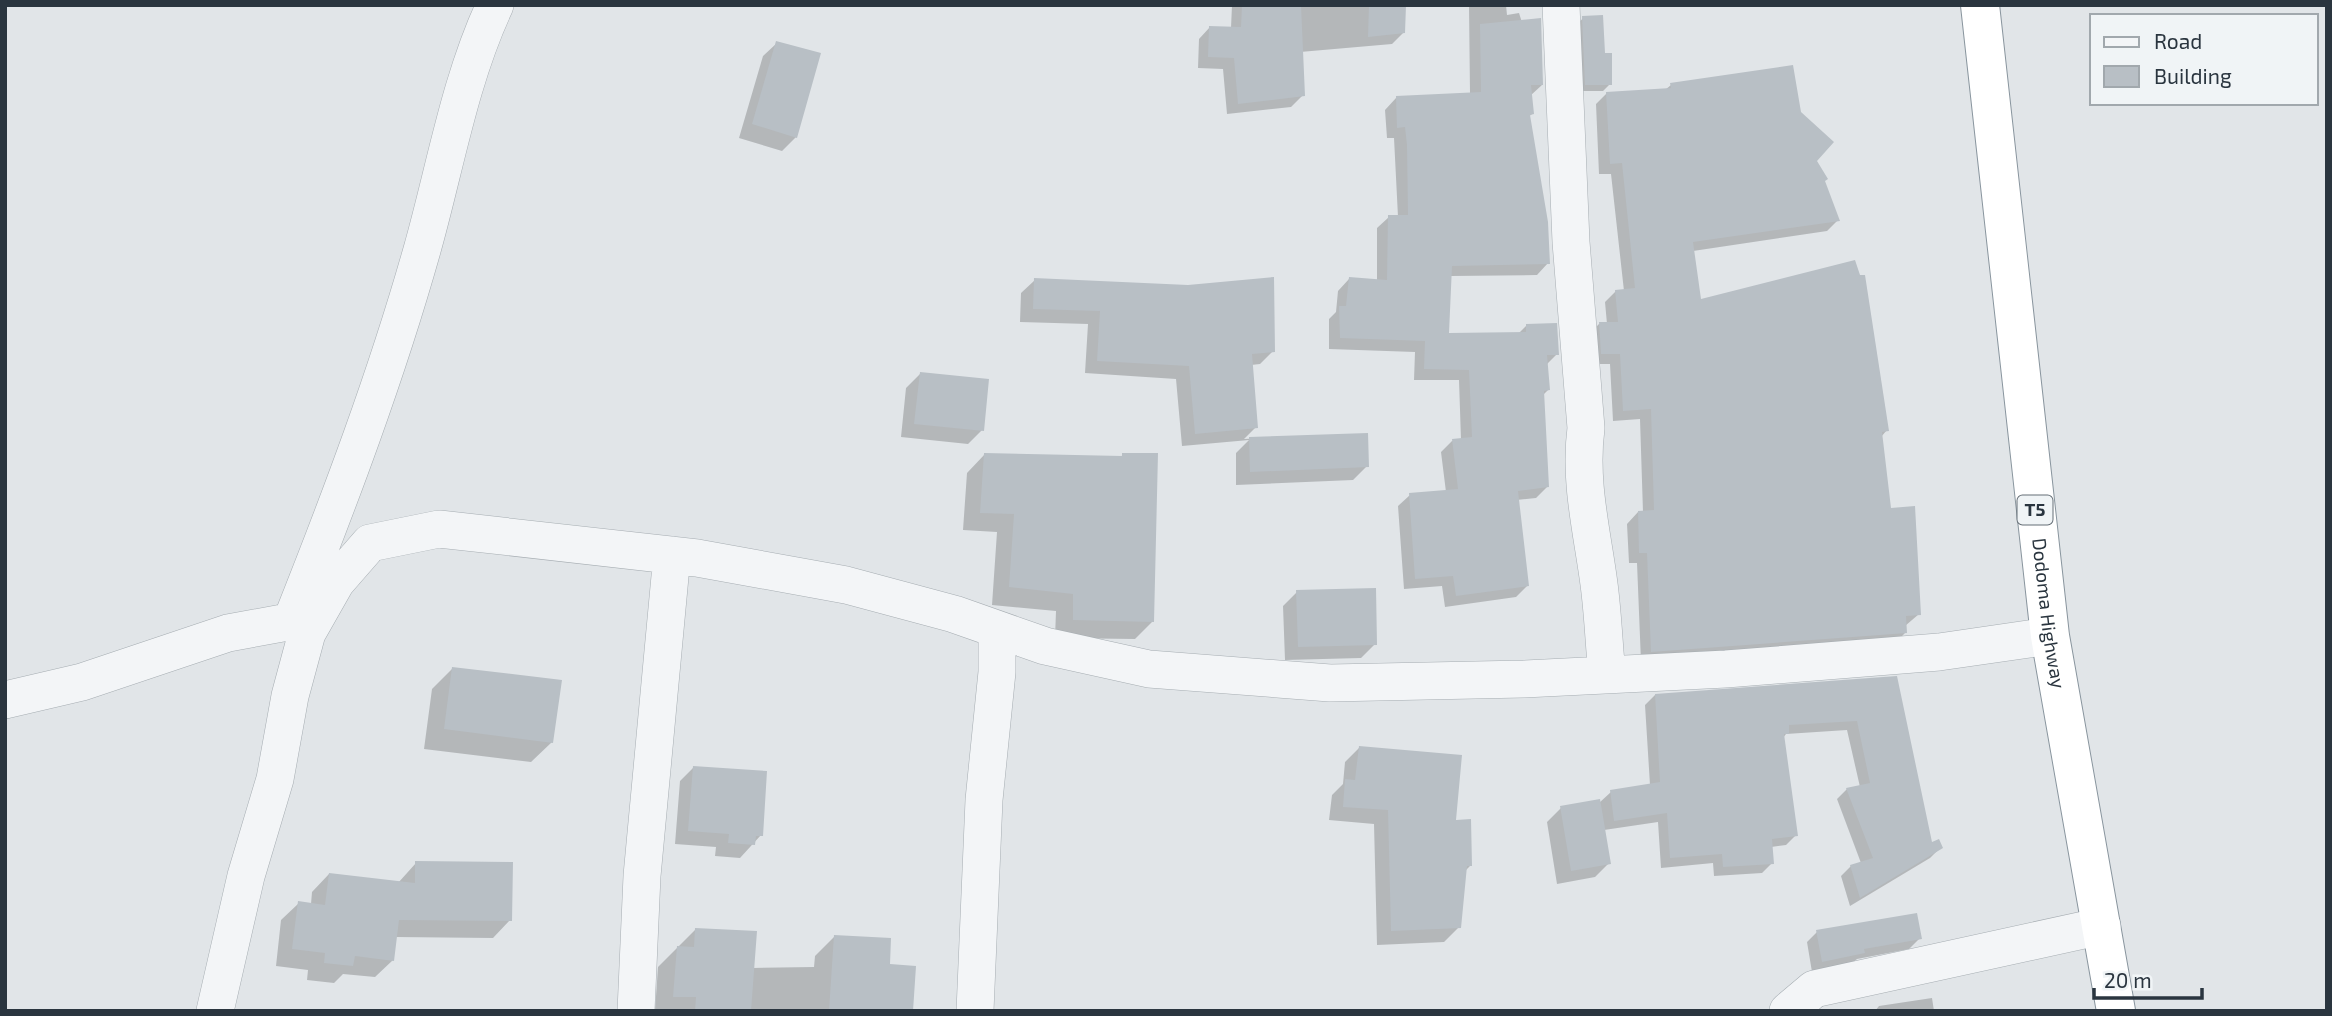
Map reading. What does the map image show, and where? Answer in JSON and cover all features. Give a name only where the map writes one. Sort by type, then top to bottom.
[{"type":"highway","name":"Dodoma Highway","points":[[1980,5],[2050,636],[2116,1011]]},
{"type":"street","points":[[215,1011],[246,876],[275,779],[290,696],[307,633],[304,619],[422,250],[458,114],[495,5]]},
{"type":"street","points":[[1561,5],[1571,242],[1586,428],[1582,457],[1586,517],[1599,583],[1607,675]]},
{"type":"street","points":[[5,700],[82,682],[228,633],[304,619],[370,543],[439,529],[672,555],[846,585],[954,614],[997,632],[1045,646],[1149,669],[1330,683],[1607,675],[1938,652],[2050,636]]},
{"type":"street","points":[[636,1011],[642,876],[672,555]]},
{"type":"street","points":[[975,1011],[984,800],[997,672],[997,632]]},
{"type":"street","points":[[1788,1011],[1814,989],[2102,926]]},
{"type":"building","points":[[1242,5],[1301,5],[1305,96],[1238,104],[1234,58],[1208,57],[1209,26],[1241,27]]},
{"type":"building","points":[[1369,5],[1406,5],[1405,33],[1368,37]]},
{"type":"building","points":[[1603,15],[1605,53],[1612,53],[1612,85],[1585,85],[1582,16]]},
{"type":"building","points":[[1541,18],[1543,85],[1531,85],[1534,114],[1530,115],[1548,222],[1550,264],[1452,266],[1449,333],[1526,332],[1526,324],[1557,323],[1559,355],[1547,355],[1550,390],[1544,391],[1549,487],[1518,491],[1529,586],[1456,596],[1453,576],[1415,579],[1409,493],[1458,489],[1452,439],[1472,437],[1469,370],[1424,369],[1425,341],[1340,338],[1339,306],[1346,306],[1349,277],[1387,280],[1388,215],[1408,215],[1407,145],[1405,127],[1397,128],[1396,96],[1481,92],[1480,24]]},
{"type":"building","points":[[776,41],[821,53],[797,138],[752,124]]},
{"type":"building","points":[[1793,65],[1801,112],[1834,142],[1817,161],[1828,179],[1825,181],[1840,221],[1693,242],[1701,299],[1855,260],[1860,275],[1865,275],[1889,431],[1882,432],[1891,508],[1915,506],[1921,615],[1906,616],[1907,633],[1651,652],[1647,553],[1639,553],[1638,511],[1654,510],[1651,409],[1623,411],[1620,354],[1601,354],[1599,322],[1618,322],[1615,290],[1635,288],[1622,163],[1610,164],[1606,92],[1671,88],[1670,83]]},
{"type":"building","points":[[1274,277],[1275,352],[1252,354],[1258,428],[1195,434],[1189,366],[1097,361],[1100,311],[1033,309],[1034,278],[1188,285]]},
{"type":"building","points":[[920,372],[989,379],[984,431],[914,424]]},
{"type":"building","points":[[1368,433],[1369,467],[1250,472],[1249,437]]},
{"type":"building","points":[[984,453],[1122,456],[1122,453],[1158,453],[1154,622],[1073,620],[1073,594],[1009,587],[1014,514],[980,513]]},
{"type":"building","points":[[1376,588],[1377,645],[1298,647],[1296,590]]},
{"type":"building","points":[[452,667],[562,680],[553,743],[444,729]]},
{"type":"building","points":[[1897,676],[1932,842],[1939,839],[1943,848],[1860,898],[1850,865],[1873,858],[1846,788],[1870,783],[1857,721],[1789,725],[1789,734],[1784,734],[1798,836],[1772,839],[1774,864],[1723,867],[1722,854],[1670,858],[1667,813],[1614,821],[1610,790],[1660,782],[1655,694]]},
{"type":"building","points":[[1359,746],[1462,755],[1456,820],[1471,819],[1472,866],[1467,866],[1461,928],[1391,931],[1388,810],[1343,807],[1345,779],[1355,780]]},
{"type":"building","points":[[693,766],[767,771],[763,836],[756,836],[755,845],[728,843],[729,834],[688,831]]},
{"type":"building","points":[[1600,799],[1611,864],[1571,871],[1560,806]]},
{"type":"building","points":[[415,861],[513,862],[512,921],[399,920],[394,961],[355,956],[353,966],[324,963],[325,953],[292,949],[298,901],[325,905],[329,873],[415,883]]},
{"type":"building","points":[[1917,913],[1922,939],[1864,949],[1865,953],[1822,962],[1816,930]]},
{"type":"building","points":[[695,928],[757,931],[751,1011],[695,1011],[696,997],[673,997],[677,946],[694,947]]},
{"type":"building","points":[[834,935],[891,938],[890,964],[916,966],[913,1011],[829,1011]]}]
